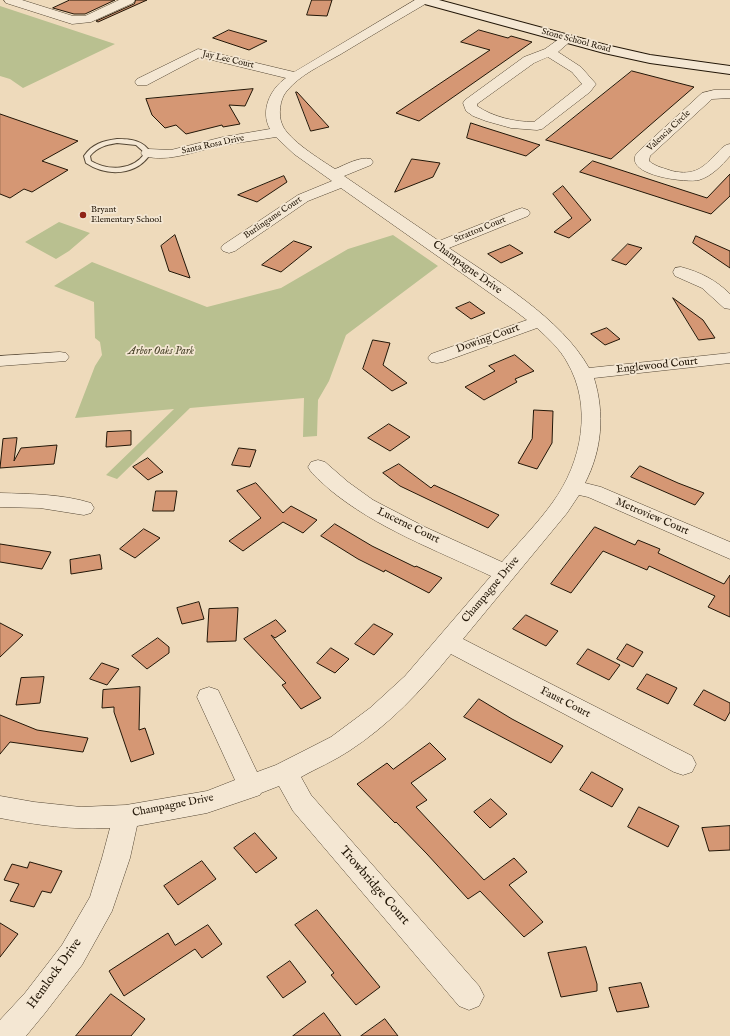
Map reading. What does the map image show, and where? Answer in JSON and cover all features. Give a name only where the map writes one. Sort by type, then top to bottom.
[{"type":"main road","name":"Stone School Road","points":[[424,0],[604,49],[650,59],[730,70]]},
{"type":"street","points":[[10,0],[72,20],[87,19],[129,0]]},
{"type":"street","points":[[279,132],[274,123],[274,101],[279,91],[296,76],[424,0]]},
{"type":"street","points":[[549,52],[580,72],[589,84],[585,90],[537,126],[511,124],[478,113],[471,108],[470,103],[524,65],[549,52],[567,39]]},
{"type":"street","name":"Jay Lee Court","points":[[142,82],[198,53],[296,76]]},
{"type":"street","name":"Valencia Circle","points":[[730,94],[714,94],[707,96],[645,153],[642,157],[642,162],[651,169],[678,177],[694,178],[705,172],[730,148]]},
{"type":"street","name":"Santa Rosa Drive","points":[[148,153],[171,154],[223,141],[279,132]]},
{"type":"street","name":"Champagne Drive","points":[[0,807],[34,813],[82,818],[126,816],[207,802],[251,787],[285,773],[340,744],[379,715],[413,683],[560,508],[574,487],[583,467],[590,445],[592,414],[583,374],[560,340],[539,321],[438,247],[299,151],[279,132]]},
{"type":"street","points":[[337,178],[366,162]]},
{"type":"street","name":"Burlingame Court","points":[[229,248],[303,198],[337,178]]},
{"type":"street","name":"Stratton Court","points":[[438,247],[522,213]]},
{"type":"street","points":[[681,272],[704,281],[718,290],[730,304]]},
{"type":"street","name":"Dowing Court","points":[[437,358],[539,321]]},
{"type":"street","points":[[0,361],[60,357]]},
{"type":"street","name":"Englewood Court","points":[[583,374],[730,358]]},
{"type":"street","name":"Lucerne Court","points":[[318,467],[344,490],[365,504],[505,573]]},
{"type":"street","name":"Metroview Court","points":[[574,487],[594,492],[730,550]]},
{"type":"street","points":[[0,500],[40,500],[84,508]]},
{"type":"street","name":"Faust Court","points":[[448,642],[683,764]]},
{"type":"street","points":[[209,697],[251,787]]},
{"type":"street","name":"Trowbridge Court","points":[[285,773],[302,803],[469,996]]},
{"type":"street","name":"Hemlock Drive","points":[[6,1036],[35,1003],[72,955],[102,902],[116,858],[126,816]]},
{"type":"lane","points":[[117,141],[139,144],[145,148],[148,153],[146,159],[139,164],[116,170],[94,166],[88,162],[87,156],[97,146],[117,141]]},
{"type":"green space","points":[[0,6],[115,44],[23,88],[10,79],[0,76]]},
{"type":"green space","points":[[59,222],[90,233],[69,251],[56,259],[25,242]]},
{"type":"green space","name":"Arbor Oaks Park","points":[[393,235],[438,266],[346,335],[329,381],[318,400],[317,436],[303,437],[304,398],[190,408],[117,479],[106,475],[174,409],[75,418],[95,366],[102,355],[100,342],[95,338],[94,302],[54,286],[92,262],[207,307],[281,288],[348,249]]},
{"type":"building","points":[[70,0],[115,0],[85,14],[74,14],[53,8]]},
{"type":"building","points":[[136,0],[147,0],[98,22],[96,21],[134,4]]},
{"type":"building","points":[[312,0],[332,0],[327,16],[307,15]]},
{"type":"building","points":[[229,30],[267,41],[249,50],[213,38]]},
{"type":"building","points":[[479,30],[508,38],[511,36],[532,42],[419,121],[396,113],[490,50],[461,42]]},
{"type":"building","points":[[632,71],[694,87],[611,159],[546,140]]},
{"type":"building","points":[[253,89],[245,106],[229,105],[240,124],[223,127],[222,125],[186,134],[176,125],[165,128],[152,115],[146,99]]},
{"type":"building","points":[[297,92],[329,127],[311,131]]},
{"type":"building","points":[[0,114],[78,141],[42,161],[68,170],[32,192],[24,189],[10,198],[0,194]]},
{"type":"building","points":[[471,123],[540,145],[526,156],[467,138]]},
{"type":"building","points":[[412,159],[440,163],[433,177],[395,192]]},
{"type":"building","points":[[593,161],[707,198],[730,174],[730,196],[711,214],[580,172]]},
{"type":"building","points":[[284,176],[287,182],[257,202],[238,195]]},
{"type":"building","points":[[563,186],[591,220],[569,238],[554,232],[572,218],[553,194]]},
{"type":"building","points":[[175,235],[190,278],[169,271],[161,246]]},
{"type":"building","points":[[696,236],[730,251],[730,268],[693,243]]},
{"type":"building","points":[[294,241],[312,247],[281,272],[262,265]]},
{"type":"building","points":[[628,244],[642,248],[626,265],[612,260]]},
{"type":"building","points":[[510,245],[523,253],[501,263],[488,254]]},
{"type":"building","points":[[673,298],[703,320],[715,338],[699,340]]},
{"type":"building","points":[[470,302],[485,313],[471,319],[456,308]]},
{"type":"building","points":[[607,328],[620,339],[605,345],[591,334]]},
{"type":"building","points":[[373,340],[390,343],[383,365],[407,383],[392,391],[363,369]]},
{"type":"building","points":[[515,355],[534,371],[515,379],[517,382],[484,400],[465,387],[495,371],[489,366]]},
{"type":"building","points":[[534,410],[553,411],[552,443],[537,469],[518,463],[532,439]]},
{"type":"building","points":[[389,424],[410,437],[390,451],[368,438]]},
{"type":"building","points":[[131,431],[131,445],[106,447],[107,432]]},
{"type":"building","points":[[17,438],[14,461],[21,448],[57,445],[54,464],[0,468],[3,439]]},
{"type":"building","points":[[239,448],[256,450],[250,467],[232,465]]},
{"type":"building","points":[[148,458],[163,472],[148,480],[133,467]]},
{"type":"building","points":[[399,464],[431,488],[434,485],[499,515],[488,528],[400,486],[383,473]]},
{"type":"building","points":[[640,466],[704,493],[695,505],[631,477]]},
{"type":"building","points":[[256,483],[283,513],[291,506],[317,520],[303,533],[283,522],[243,551],[229,541],[261,518],[237,491]]},
{"type":"building","points":[[156,491],[177,491],[174,511],[153,511]]},
{"type":"building","points":[[335,524],[372,546],[415,567],[416,566],[442,578],[429,593],[385,570],[384,572],[358,559],[321,536]]},
{"type":"building","points":[[595,527],[635,545],[638,540],[660,549],[658,553],[724,584],[730,575],[730,617],[708,607],[715,596],[649,566],[647,570],[603,551],[571,593],[551,584]]},
{"type":"building","points":[[144,529],[160,538],[135,558],[120,549]]},
{"type":"building","points":[[0,544],[51,552],[42,569],[0,562]]},
{"type":"building","points":[[100,555],[102,569],[71,574],[70,560]]},
{"type":"building","points":[[199,602],[204,619],[182,624],[177,608]]},
{"type":"building","points":[[238,608],[236,641],[207,642],[209,609]]},
{"type":"building","points":[[526,615],[558,631],[546,646],[513,629]]},
{"type":"building","points":[[276,620],[286,631],[275,638],[271,635],[321,698],[301,709],[282,685],[286,683],[244,639]]},
{"type":"building","points":[[0,623],[23,635],[0,657]]},
{"type":"building","points":[[374,624],[393,634],[374,655],[355,644]]},
{"type":"building","points":[[158,638],[169,647],[169,653],[147,669],[132,656]]},
{"type":"building","points":[[627,644],[643,652],[633,667],[617,659]]},
{"type":"building","points":[[331,648],[349,659],[335,673],[317,663]]},
{"type":"building","points":[[588,649],[620,665],[609,680],[577,664]]},
{"type":"building","points":[[102,663],[119,669],[107,685],[90,679]]},
{"type":"building","points":[[647,674],[677,688],[668,704],[637,689]]},
{"type":"building","points":[[44,677],[40,703],[16,705],[21,678]]},
{"type":"building","points":[[140,687],[139,730],[145,728],[154,754],[131,762],[114,712],[114,707],[102,708],[103,690]]},
{"type":"building","points":[[704,690],[730,703],[730,712],[725,721],[694,705]]},
{"type":"building","points":[[479,699],[512,719],[563,746],[551,763],[464,717]]},
{"type":"building","points":[[0,715],[37,730],[88,738],[83,752],[10,742],[0,754]]},
{"type":"building","points":[[430,743],[446,759],[411,783],[427,800],[416,807],[484,880],[514,858],[527,872],[509,885],[543,922],[524,937],[480,891],[468,899],[427,854],[357,784],[387,763],[393,769]]},
{"type":"building","points":[[592,772],[623,789],[612,807],[580,790]]},
{"type":"building","points":[[491,799],[507,814],[490,828],[474,812]]},
{"type":"building","points":[[639,807],[679,826],[668,847],[628,827]]},
{"type":"building","points":[[730,826],[730,850],[709,851],[702,828]]},
{"type":"building","points":[[255,833],[277,858],[256,873],[234,848]]},
{"type":"building","points":[[202,861],[216,879],[178,905],[164,886]]},
{"type":"building","points":[[30,862],[62,871],[51,893],[42,891],[34,907],[10,901],[19,884],[4,880],[12,864],[27,868]]},
{"type":"building","points":[[317,910],[380,987],[356,1005],[331,975],[334,973],[295,925]]},
{"type":"building","points":[[0,923],[18,934],[0,957]]},
{"type":"building","points":[[208,925],[222,944],[202,958],[195,949],[124,996],[109,971],[168,933],[175,945]]},
{"type":"building","points":[[586,947],[597,984],[597,991],[561,997],[548,953]]},
{"type":"building","points":[[290,961],[306,982],[283,998],[267,977]]},
{"type":"building","points":[[641,983],[649,1007],[617,1012],[609,988]]},
{"type":"building","points":[[111,994],[145,1019],[131,1036],[76,1036]]},
{"type":"building","points":[[324,1013],[341,1036],[293,1036]]},
{"type":"building","points":[[385,1019],[398,1036],[361,1036]]},
{"type":"place","name":"Bryant Elementary School","points":[[83,215]]}]
